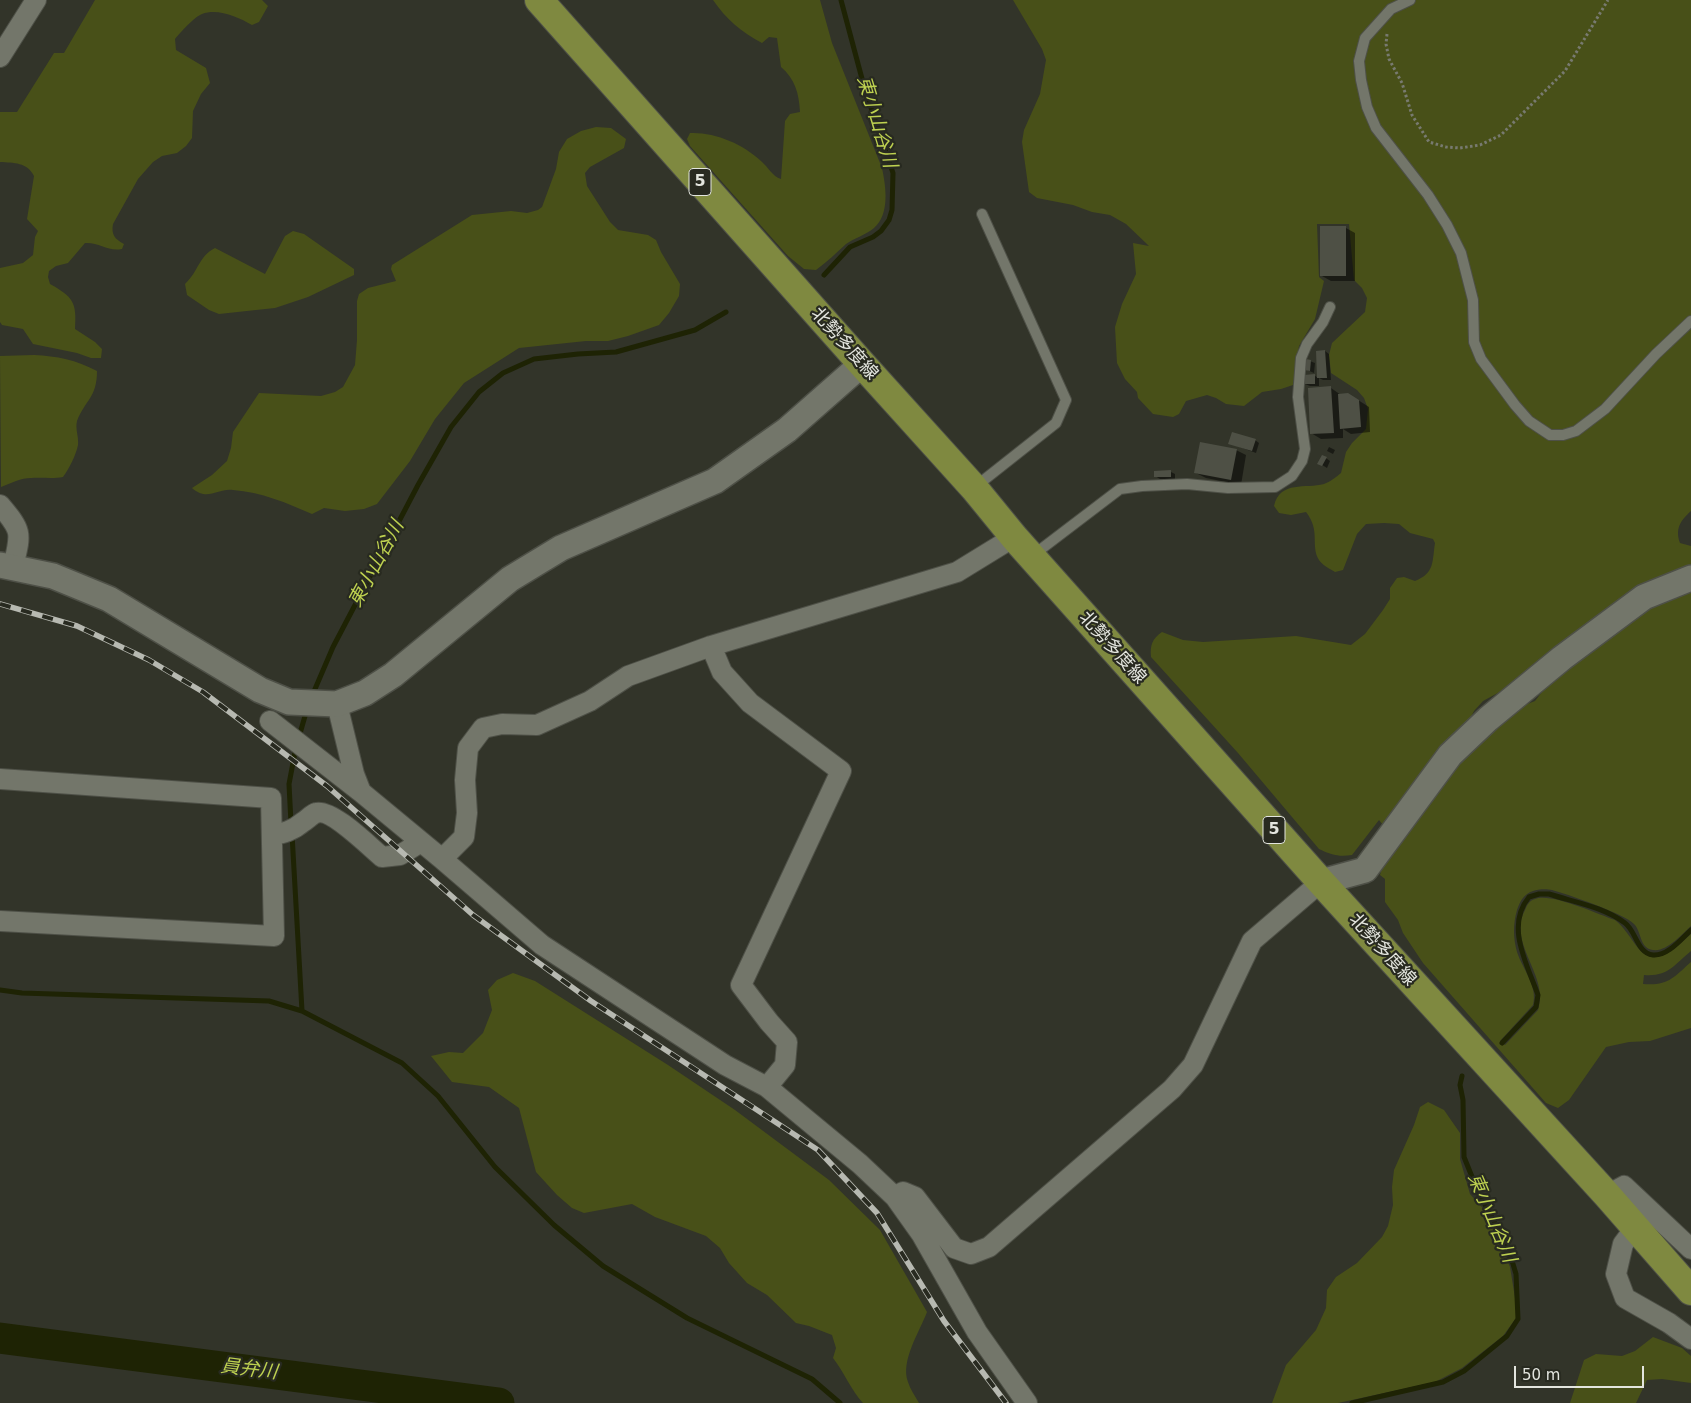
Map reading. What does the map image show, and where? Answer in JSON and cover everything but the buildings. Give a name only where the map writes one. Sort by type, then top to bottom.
[{"type":"main road","name":"北勢多度線","points":[[539,0],[974,488],[1022,547],[1320,882],[1607,1195],[1691,1291]]},
{"type":"street","points":[[1,53],[36,0]]},
{"type":"street","points":[[0,505],[18,529],[20,540],[7,557],[109,599],[260,690],[289,702],[329,704],[364,693],[393,675],[510,579],[561,548],[715,481],[786,430],[862,364]]},
{"type":"street","points":[[442,859],[464,837],[467,813],[465,780],[468,748],[483,728],[502,724],[538,726],[590,701],[628,676],[711,646],[957,572],[1022,547]]},
{"type":"street","points":[[895,1197],[903,1192],[915,1197],[954,1248],[971,1254],[989,1247],[1172,1090],[1193,1064],[1252,941],[1320,882],[1365,870],[1450,755],[1488,719],[1562,658],[1644,598],[1691,578]]},
{"type":"street","points":[[711,646],[722,672],[750,703],[841,771],[741,986],[787,1042],[785,1064],[767,1087]]},
{"type":"street","points":[[329,704],[360,792]]},
{"type":"street","points":[[278,727],[442,859],[542,945],[725,1065],[767,1087],[860,1164],[895,1197],[922,1235],[977,1332],[1027,1403]]},
{"type":"street","points":[[0,779],[271,798],[275,834],[274,936],[0,921]]},
{"type":"street","points":[[275,834],[301,824],[315,813],[324,813],[352,831],[382,857],[400,855],[421,842]]},
{"type":"street","points":[[1607,1195],[1624,1186],[1691,1249]]},
{"type":"street","points":[[1635,1228],[1623,1244],[1616,1274],[1625,1298],[1691,1339]]},
{"type":"lane","points":[[1410,0],[1391,9],[1364,38],[1359,61],[1367,107],[1376,128],[1428,195],[1458,246],[1473,300],[1474,342],[1481,359],[1515,405],[1540,430],[1550,435],[1563,435],[1576,431],[1605,409],[1656,354],[1691,321]]},
{"type":"lane","points":[[974,488],[1056,423],[1066,400],[982,214]]},
{"type":"lane","points":[[1022,547],[1120,489],[1187,484],[1228,488],[1275,487],[1292,476],[1302,461],[1305,449],[1298,397],[1301,358],[1330,307]]},
{"type":"path","points":[[1391,9],[1386,44],[1389,59],[1402,83],[1412,115],[1429,142],[1446,147],[1460,148],[1480,145],[1501,135],[1537,100],[1565,71],[1608,0]]},
{"type":"green space","points":[[95,0],[262,0],[268,6],[259,22],[252,25],[234,16],[221,13],[208,12],[202,14],[192,21],[175,39],[176,50],[206,68],[210,83],[201,94],[193,111],[192,138],[177,153],[162,156],[153,162],[138,179],[113,224],[114,236],[124,244],[122,249],[117,250],[85,243],[68,263],[56,266],[49,271],[50,284],[72,301],[75,312],[75,329],[102,349],[101,358],[91,358],[77,353],[33,344],[23,329],[2,325],[0,322],[0,268],[23,263],[33,255],[35,237],[38,231],[27,219],[34,176],[24,166],[0,162],[0,112],[17,112],[54,53],[64,53]]},
{"type":"green space","points":[[713,0],[820,0],[832,43],[882,168],[886,200],[883,215],[874,228],[846,244],[816,270],[804,269],[788,256],[690,146],[687,139],[690,133],[699,133],[728,140],[746,149],[781,179],[785,121],[790,114],[800,112],[799,99],[795,87],[790,76],[781,67],[777,38],[769,37],[762,43],[754,39],[729,19]]},
{"type":"green space","points":[[1013,0],[1691,0],[1691,511],[1681,522],[1678,534],[1680,543],[1691,546],[1691,566],[1614,604],[1507,688],[1483,701],[1474,711],[1468,723],[1383,825],[1379,820],[1352,855],[1335,855],[1319,849],[1238,753],[1151,657],[1151,646],[1156,637],[1162,632],[1183,640],[1203,642],[1296,636],[1351,645],[1365,634],[1383,610],[1390,599],[1390,588],[1397,578],[1404,577],[1415,581],[1426,574],[1431,566],[1435,543],[1433,539],[1410,533],[1399,524],[1366,524],[1357,534],[1343,570],[1335,572],[1324,565],[1316,554],[1313,525],[1306,512],[1291,515],[1279,513],[1274,506],[1277,498],[1288,489],[1324,484],[1341,473],[1346,452],[1366,429],[1368,409],[1364,398],[1357,390],[1331,373],[1329,355],[1332,343],[1365,312],[1367,298],[1362,288],[1354,280],[1349,224],[1317,224],[1319,277],[1324,281],[1315,319],[1299,346],[1293,385],[1262,392],[1244,406],[1226,404],[1207,395],[1186,401],[1179,414],[1173,417],[1153,414],[1138,398],[1137,392],[1125,379],[1117,363],[1115,327],[1122,304],[1136,274],[1133,243],[1149,246],[1126,224],[1110,215],[1037,198],[1029,192],[1022,142],[1024,130],[1040,94],[1046,60],[1042,49]]},
{"type":"green space","points":[[596,127],[611,128],[626,139],[624,148],[590,167],[585,173],[587,186],[610,222],[618,230],[648,235],[656,240],[680,284],[679,296],[659,325],[608,341],[586,341],[519,348],[464,383],[435,419],[410,461],[377,504],[364,509],[345,511],[324,508],[312,514],[254,493],[227,490],[203,494],[192,488],[212,475],[227,461],[233,432],[259,393],[321,396],[335,392],[343,387],[355,365],[357,301],[359,294],[368,288],[396,281],[391,269],[392,265],[472,215],[511,211],[527,213],[538,210],[542,207],[556,169],[559,152],[567,139],[581,131]]},
{"type":"green space","points":[[293,231],[304,234],[354,269],[354,275],[308,297],[275,308],[219,314],[209,310],[187,295],[185,284],[205,256],[215,248],[265,274],[285,236]]},
{"type":"green space","points":[[34,355],[66,359],[97,371],[95,387],[77,421],[77,449],[63,477],[27,478],[1,487],[0,356]]},
{"type":"green space","points":[[1691,587],[1691,926],[1679,938],[1664,948],[1658,950],[1648,949],[1643,943],[1637,927],[1620,915],[1552,890],[1545,889],[1530,892],[1523,898],[1518,907],[1514,931],[1517,952],[1532,985],[1533,1005],[1500,1041],[1505,1045],[1538,1010],[1540,997],[1538,985],[1524,948],[1521,923],[1528,903],[1542,898],[1562,901],[1615,920],[1638,948],[1652,957],[1666,954],[1691,934],[1691,951],[1665,972],[1644,975],[1643,984],[1659,984],[1670,980],[1691,962],[1691,1028],[1650,1041],[1629,1042],[1606,1047],[1569,1100],[1558,1108],[1546,1103],[1423,963],[1403,933],[1398,920],[1385,902],[1385,879],[1380,875],[1382,867],[1456,760],[1512,710],[1535,701],[1552,679],[1651,605]]},
{"type":"green space","points":[[513,973],[535,981],[668,1065],[735,1110],[829,1180],[880,1230],[927,1312],[912,1346],[906,1374],[911,1390],[919,1403],[863,1403],[833,1358],[836,1348],[832,1335],[796,1323],[767,1295],[747,1283],[729,1263],[720,1248],[706,1236],[655,1217],[632,1204],[584,1213],[572,1208],[557,1195],[536,1172],[519,1108],[489,1087],[452,1082],[431,1056],[449,1052],[463,1053],[483,1033],[492,1010],[488,990],[497,980]]},
{"type":"green space","points":[[1428,1102],[1444,1110],[1460,1133],[1460,1159],[1470,1194],[1489,1215],[1510,1267],[1516,1304],[1516,1318],[1503,1336],[1462,1368],[1435,1382],[1338,1403],[1272,1403],[1286,1365],[1316,1330],[1326,1308],[1327,1290],[1336,1277],[1357,1263],[1382,1237],[1388,1226],[1393,1205],[1392,1187],[1394,1170],[1420,1107]]},
{"type":"green space","points":[[1653,1337],[1682,1348],[1691,1356],[1691,1383],[1662,1379],[1647,1380],[1636,1403],[1570,1403],[1584,1360],[1596,1354],[1622,1356],[1635,1351]]},
{"type":"waterway","name":"東小山谷川","points":[[824,275],[850,247],[873,237],[881,231],[889,220],[892,210],[893,173],[865,90],[841,0]]},
{"type":"waterway","name":"東小山谷川","points":[[312,696],[333,647],[418,485],[451,427],[479,392],[503,373],[534,359],[616,352],[695,330],[726,312]]},
{"type":"waterway","name":"東小山谷川","points":[[299,737],[307,709]]},
{"type":"waterway","name":"東小山谷川","points":[[291,823],[289,784],[296,747]]},
{"type":"waterway","name":"東小山谷川","points":[[292,834],[302,1011]]},
{"type":"waterway","name":"東小山谷川","points":[[1502,1043],[1536,1007],[1538,995],[1524,958],[1518,933],[1522,908],[1529,897],[1549,894],[1617,917],[1629,927],[1643,950],[1653,955],[1659,955],[1669,950],[1691,930]]},
{"type":"waterway","points":[[0,990],[22,993],[269,1001],[302,1011],[402,1063],[438,1096],[495,1167],[554,1225],[603,1266],[687,1318],[812,1379],[840,1403]]},
{"type":"waterway","name":"東小山谷川","points":[[1352,1403],[1443,1382],[1464,1371],[1507,1336],[1518,1319],[1516,1274],[1513,1264],[1492,1217],[1479,1194],[1464,1157],[1463,1100],[1460,1085],[1462,1076]]},
{"type":"waterway","name":"員弁川","points":[[0,1338],[499,1403]]},
{"type":"railway","points":[[0,604],[77,626],[149,660],[203,692],[327,786],[473,915],[591,1001],[818,1150],[877,1213],[944,1321],[1006,1403]]}]
